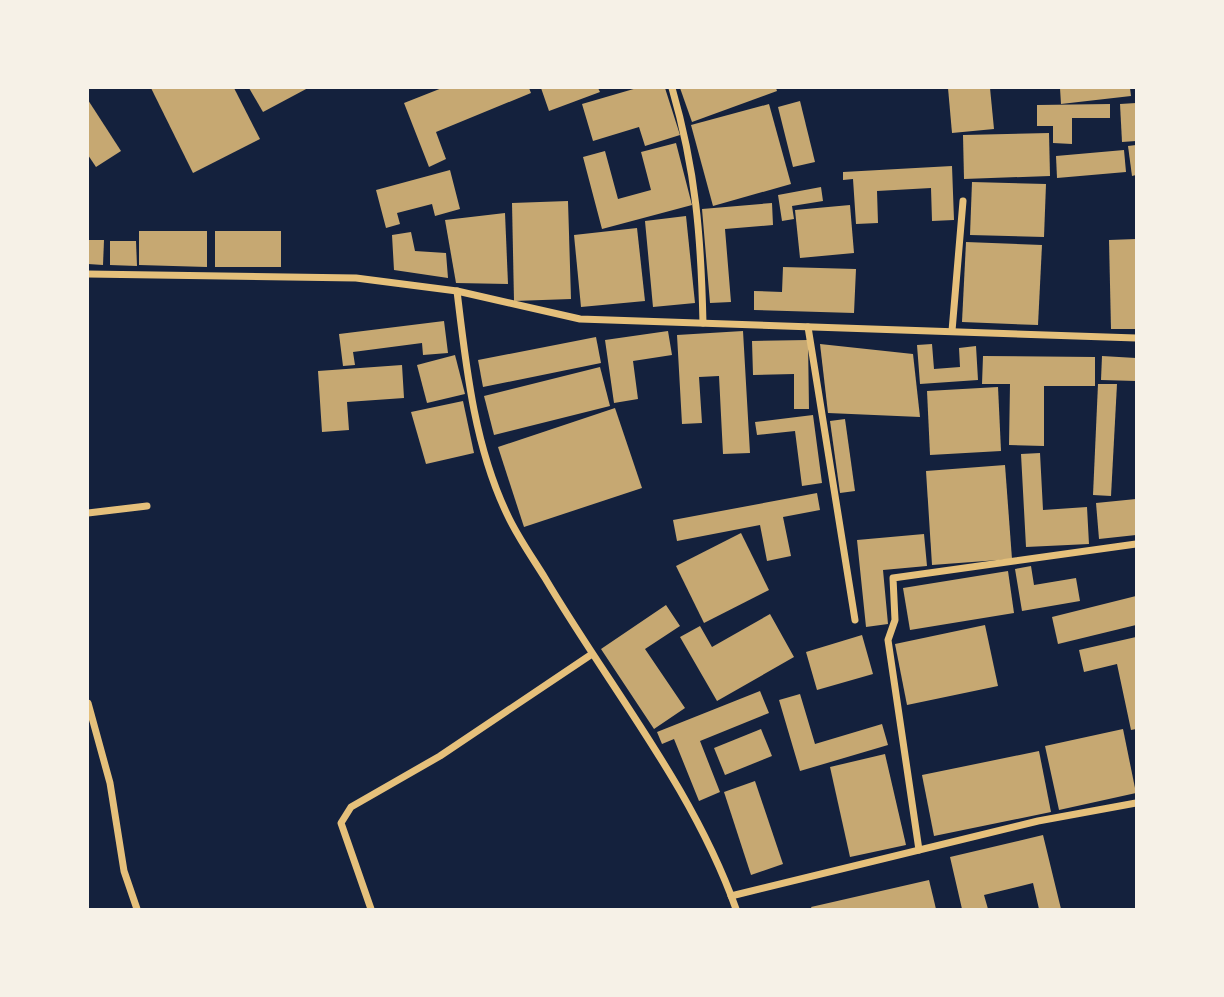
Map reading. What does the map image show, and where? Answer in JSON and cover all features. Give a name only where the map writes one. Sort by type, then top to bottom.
[{"type":"street","points":[[672,88],[691,160],[701,236],[703,323]]},
{"type":"street","points":[[952,331],[963,201]]},
{"type":"street","points":[[88,274],[356,278],[457,291],[580,319],[1136,338]]},
{"type":"street","points":[[457,291],[470,395],[486,455],[506,513],[689,802],[736,909]]},
{"type":"street","points":[[808,327],[855,620]]},
{"type":"street","points":[[88,513],[147,506]]},
{"type":"street","points":[[919,850],[888,640],[895,620],[893,578],[1136,544]]},
{"type":"street","points":[[371,909],[341,823],[351,807],[440,756],[593,654]]},
{"type":"street","points":[[88,703],[110,783],[124,871],[137,909]]},
{"type":"street","points":[[731,896],[1038,821],[1136,803]]},
{"type":"building","points":[[151,88],[234,88],[260,139],[193,173]]},
{"type":"building","points":[[249,88],[308,88],[263,112]]},
{"type":"building","points":[[442,88],[529,88],[531,93],[436,132],[446,159],[429,167],[404,103]]},
{"type":"building","points":[[541,88],[598,88],[600,92],[549,111]]},
{"type":"building","points":[[637,88],[665,88],[680,135],[645,146],[639,127],[593,141],[582,104]]},
{"type":"building","points":[[680,88],[776,88],[777,91],[692,122]]},
{"type":"building","points":[[948,88],[990,88],[994,129],[952,133]]},
{"type":"building","points":[[1060,88],[1130,88],[1131,96],[1061,104]]},
{"type":"building","points":[[88,100],[121,151],[96,167],[88,155]]},
{"type":"building","points":[[800,101],[815,162],[793,167],[778,107]]},
{"type":"building","points":[[1136,103],[1136,141],[1122,142],[1120,104]]},
{"type":"building","points":[[769,104],[791,184],[713,206],[691,125]]},
{"type":"building","points":[[1110,104],[1110,118],[1072,118],[1072,144],[1053,143],[1053,126],[1037,126],[1037,105]]},
{"type":"building","points":[[1049,133],[1050,176],[964,179],[963,135]]},
{"type":"building","points":[[676,143],[692,205],[602,229],[583,157],[605,151],[618,199],[651,190],[641,152]]},
{"type":"building","points":[[1136,145],[1136,175],[1132,176],[1128,146]]},
{"type":"building","points":[[1124,150],[1126,172],[1057,178],[1056,156]]},
{"type":"building","points":[[952,166],[954,220],[932,221],[931,188],[877,191],[878,223],[856,224],[853,179],[843,180],[843,172]]},
{"type":"building","points":[[450,170],[460,209],[435,216],[432,204],[397,213],[400,224],[386,228],[376,190]]},
{"type":"building","points":[[972,182],[1046,184],[1044,237],[970,235]]},
{"type":"building","points":[[821,187],[823,201],[792,206],[794,219],[782,221],[778,195]]},
{"type":"building","points":[[568,201],[571,299],[514,301],[512,203]]},
{"type":"building","points":[[772,203],[773,225],[725,229],[731,302],[710,303],[702,209]]},
{"type":"building","points":[[850,205],[854,253],[800,258],[795,210]]},
{"type":"building","points":[[505,213],[508,284],[456,283],[445,220]]},
{"type":"building","points":[[686,216],[695,303],[653,307],[645,221]]},
{"type":"building","points":[[637,228],[645,301],[581,307],[574,235]]},
{"type":"building","points":[[139,231],[207,231],[207,267],[139,265]]},
{"type":"building","points":[[215,231],[281,231],[281,267],[215,267]]},
{"type":"building","points":[[411,232],[415,251],[446,253],[448,278],[394,270],[392,235]]},
{"type":"building","points":[[1136,239],[1136,329],[1111,329],[1109,240]]},
{"type":"building","points":[[88,240],[104,240],[103,265],[88,264]]},
{"type":"building","points":[[110,241],[136,241],[137,266],[110,265]]},
{"type":"building","points":[[966,242],[1042,245],[1038,325],[962,322]]},
{"type":"building","points":[[783,267],[856,269],[854,313],[754,310],[754,291],[782,292]]},
{"type":"building","points":[[444,321],[448,353],[423,355],[422,343],[353,352],[355,365],[343,366],[339,334]]},
{"type":"building","points":[[668,331],[672,355],[633,361],[638,399],[614,403],[605,340]]},
{"type":"building","points":[[743,331],[750,453],[723,454],[719,376],[699,377],[702,423],[682,424],[677,335]]},
{"type":"building","points":[[596,337],[601,363],[483,387],[478,360]]},
{"type":"building","points":[[808,340],[809,409],[794,409],[794,374],[753,375],[752,341]]},
{"type":"building","points":[[820,344],[913,354],[920,417],[828,413]]},
{"type":"building","points":[[932,344],[934,369],[960,367],[959,348],[976,346],[978,380],[920,384],[917,345]]},
{"type":"building","points":[[455,355],[465,394],[427,403],[417,365]]},
{"type":"building","points":[[983,356],[1095,357],[1095,386],[1044,386],[1044,446],[1009,445],[1010,384],[982,384]]},
{"type":"building","points":[[1102,356],[1136,358],[1136,381],[1101,380]]},
{"type":"building","points":[[402,365],[404,398],[347,402],[349,430],[322,432],[318,371]]},
{"type":"building","points":[[600,367],[610,406],[494,435],[484,396]]},
{"type":"building","points":[[1098,384],[1117,384],[1111,496],[1093,495]]},
{"type":"building","points":[[998,387],[1001,451],[930,455],[927,391]]},
{"type":"building","points":[[463,401],[474,453],[426,464],[411,412]]},
{"type":"building","points":[[615,408],[642,488],[524,527],[498,447]]},
{"type":"building","points":[[813,415],[822,483],[802,486],[795,431],[757,435],[755,422]]},
{"type":"building","points":[[845,419],[855,491],[840,493],[830,421]]},
{"type":"building","points":[[1040,453],[1043,510],[1087,507],[1089,544],[1026,547],[1021,454]]},
{"type":"building","points":[[1005,465],[1012,559],[932,565],[926,471]]},
{"type":"building","points":[[817,493],[820,510],[783,517],[791,556],[767,561],[760,525],[677,541],[673,520]]},
{"type":"building","points":[[1136,499],[1136,535],[1099,539],[1096,503]]},
{"type":"building","points":[[741,533],[769,590],[704,623],[676,566]]},
{"type":"building","points":[[924,534],[927,566],[883,570],[888,624],[866,627],[857,540]]},
{"type":"building","points":[[1031,566],[1034,585],[1076,578],[1080,601],[1022,611],[1015,569]]},
{"type":"building","points":[[1008,571],[1014,613],[910,630],[903,588]]},
{"type":"building","points":[[1136,596],[1136,625],[1058,644],[1052,617]]},
{"type":"building","points":[[666,605],[680,626],[645,649],[685,708],[654,729],[601,649]]},
{"type":"building","points":[[770,614],[794,657],[717,701],[680,637],[700,626],[712,647]]},
{"type":"building","points":[[985,625],[998,686],[907,705],[895,644]]},
{"type":"building","points":[[862,635],[873,674],[817,690],[806,652]]},
{"type":"building","points":[[1136,637],[1136,729],[1131,730],[1117,664],[1084,672],[1079,650]]},
{"type":"building","points":[[760,691],[769,713],[700,741],[720,792],[699,801],[674,739],[662,744],[657,732]]},
{"type":"building","points":[[800,694],[815,744],[882,724],[888,745],[800,771],[779,700]]},
{"type":"building","points":[[761,729],[772,756],[725,775],[714,748]]},
{"type":"building","points":[[1123,729],[1136,793],[1059,810],[1045,746]]},
{"type":"building","points":[[1039,751],[1051,812],[934,836],[922,775]]},
{"type":"building","points":[[885,754],[906,845],[850,857],[830,767]]},
{"type":"building","points":[[755,781],[783,864],[751,875],[724,792]]},
{"type":"building","points":[[1043,835],[1061,909],[1039,909],[1033,883],[984,895],[988,909],[962,909],[950,857]]},
{"type":"building","points":[[929,880],[936,909],[811,907]]}]
